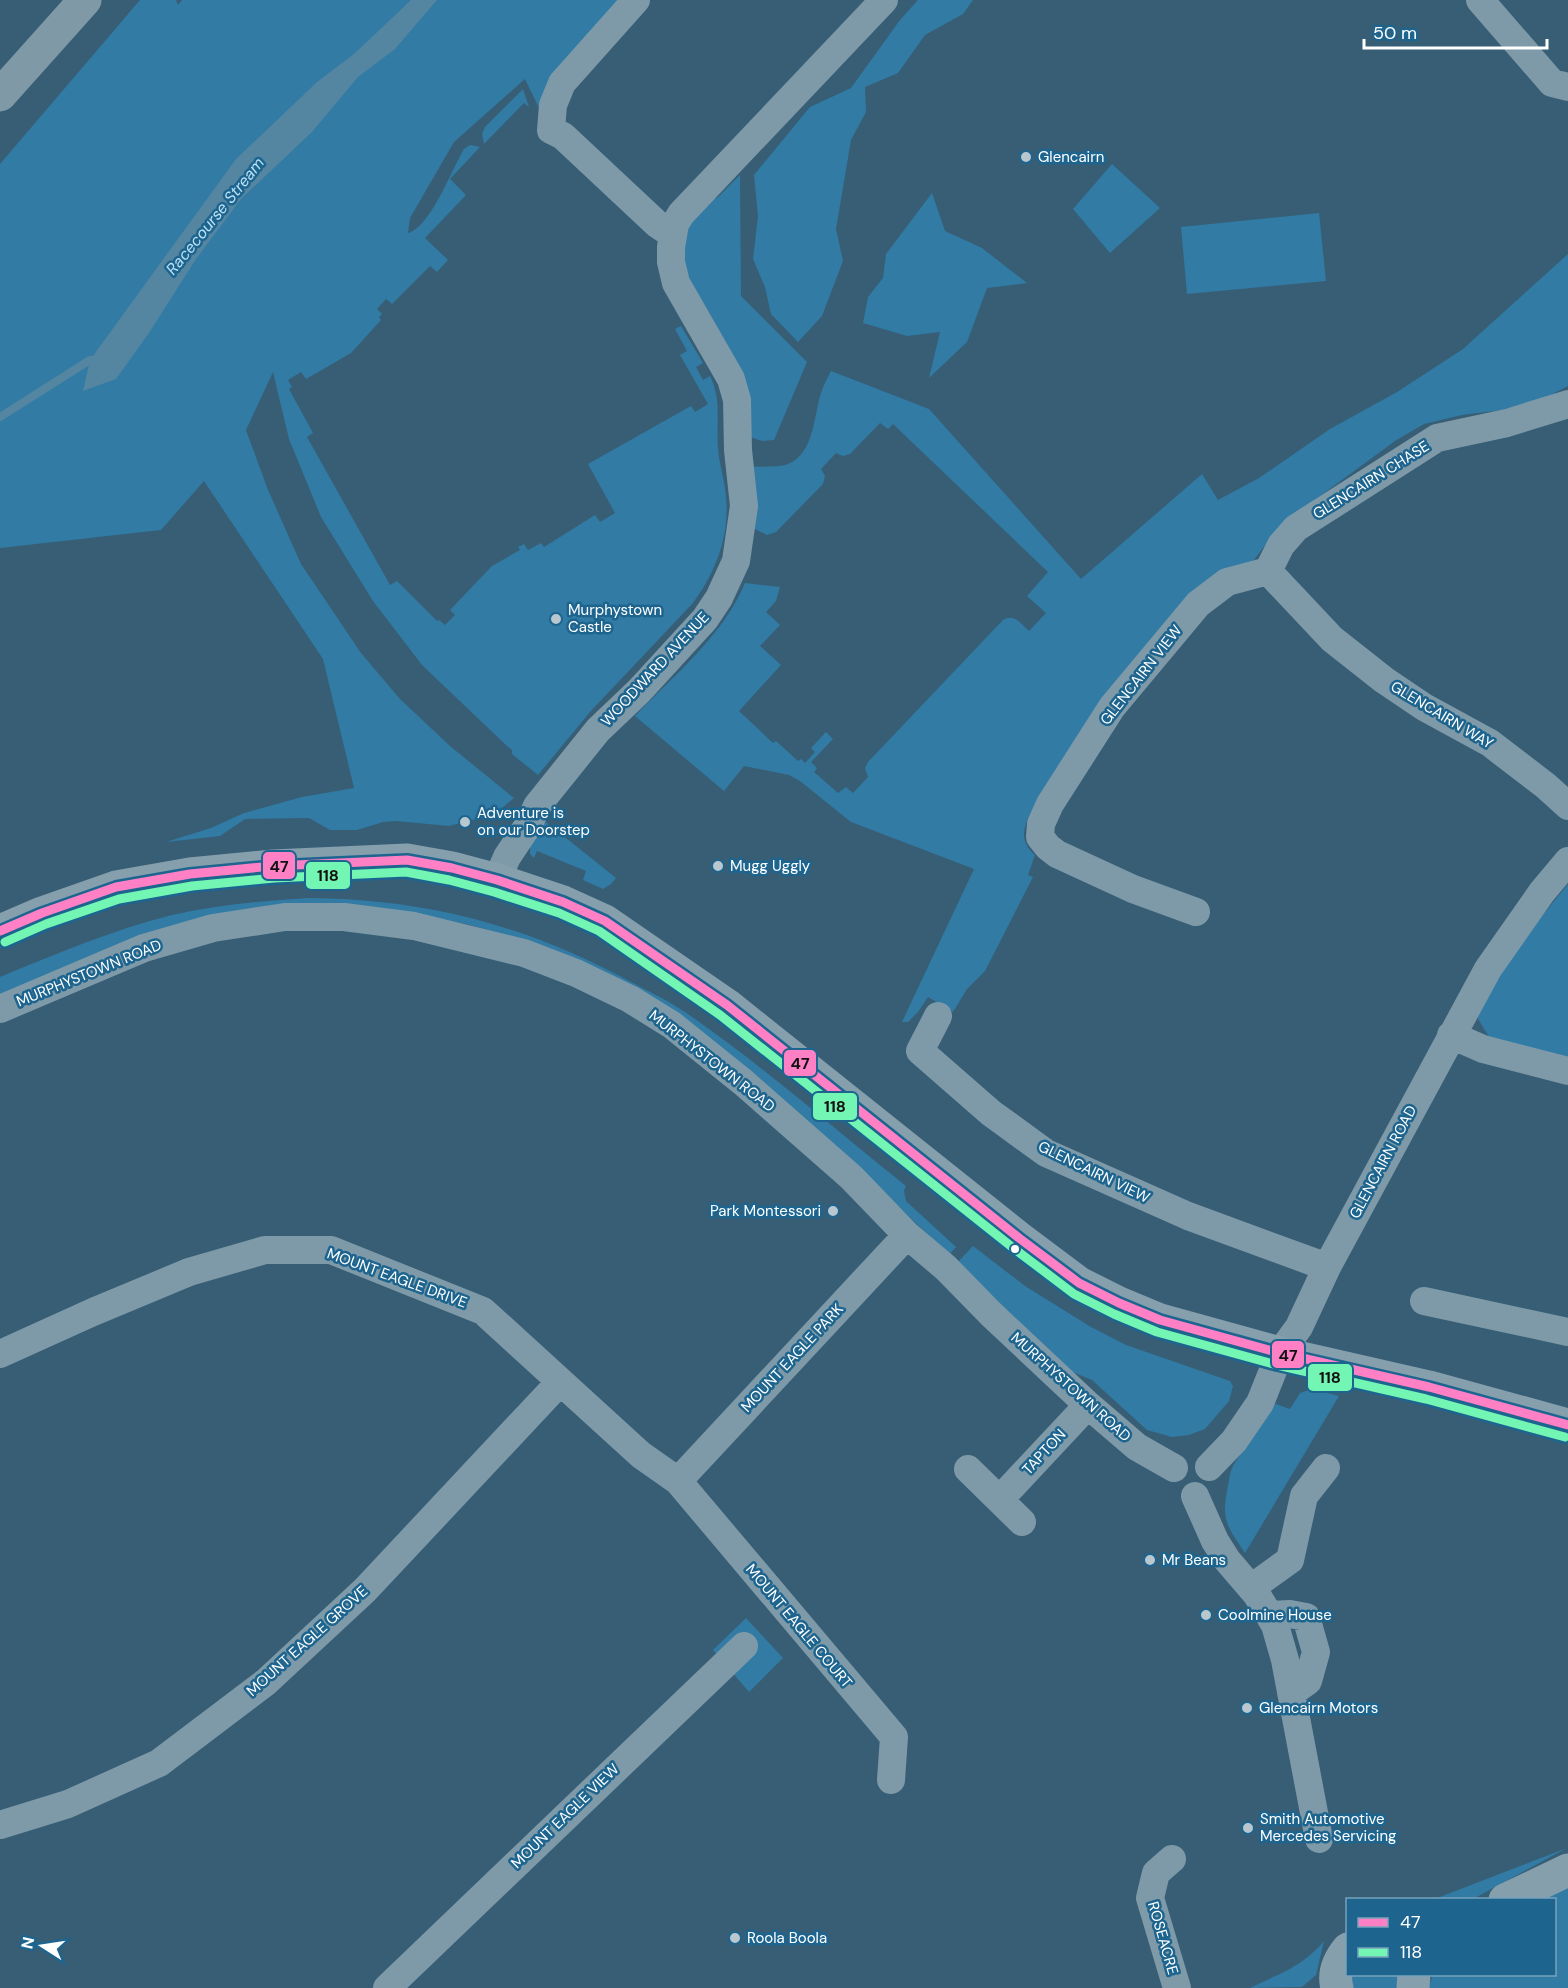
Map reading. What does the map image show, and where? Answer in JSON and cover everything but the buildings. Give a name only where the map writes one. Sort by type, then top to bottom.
[{"type":"highway","points":[[0,95],[85,0]]},
{"type":"street","points":[[636,0],[562,83],[553,105],[551,130],[563,136],[657,224],[672,234],[681,214],[884,0]]},
{"type":"street","points":[[1480,0],[1552,83],[1568,87]]},
{"type":"street","name":"WOODWARD AVENUE","points":[[497,880],[507,857],[529,824],[537,806],[598,730],[639,691],[705,619],[736,561],[744,506],[738,450],[737,400],[727,371],[676,283],[671,262],[672,234]]},
{"type":"street","name":"GLENCAIRN CHASE","points":[[1268,571],[1281,545],[1296,528],[1437,438],[1507,423],[1568,404]]},
{"type":"street","name":"GLENCAIRN WAY","points":[[1268,571],[1332,639],[1384,680],[1424,706],[1490,743],[1568,806]]},
{"type":"street","name":"GLENCAIRN VIEW","points":[[1196,912],[1133,889],[1057,854],[1047,847],[1041,837],[1041,824],[1050,804],[1112,707],[1198,604],[1227,582],[1268,571]]},
{"type":"street","points":[[0,931],[42,913],[116,887],[190,874],[407,860],[452,868],[497,880],[563,902],[605,921],[727,1005],[1019,1238],[1079,1283],[1160,1320],[1280,1353],[1429,1387],[1568,1425]]},
{"type":"street","name":"GLENCAIRN ROAD","points":[[1209,1467],[1234,1441],[1260,1403],[1280,1353],[1299,1327],[1327,1266],[1488,969],[1542,892],[1568,861]]},
{"type":"street","name":"MURPHYSTOWN ROAD","points":[[0,1009],[144,948],[213,928],[285,917],[344,917],[414,926],[524,953],[576,973],[630,999],[672,1025],[744,1083],[842,1169],[907,1235],[946,1268],[991,1314],[1088,1405],[1137,1447],[1174,1468]]},
{"type":"street","name":"GLENCAIRN VIEW","points":[[938,1016],[920,1051],[991,1113],[1046,1153],[1188,1216],[1327,1266]]},
{"type":"street","points":[[1451,1035],[1484,1049],[1568,1071]]},
{"type":"street","name":"MOUNT EAGLE PARK","points":[[678,1481],[907,1235]]},
{"type":"street","name":"MOUNT EAGLE DRIVE","points":[[0,1354],[189,1272],[265,1250],[330,1250],[483,1311],[641,1455],[678,1481]]},
{"type":"street","points":[[1424,1302],[1568,1332]]},
{"type":"street","name":"MOUNT EAGLE GROVE","points":[[0,1825],[68,1804],[159,1763],[266,1682],[365,1590],[560,1382]]},
{"type":"street","name":"TAPTON","points":[[1000,1499],[1088,1405]]},
{"type":"street","points":[[1189,1457],[1200,1459],[1209,1467],[1211,1484],[1204,1493],[1185,1496],[1172,1481],[1174,1468],[1189,1457]]},
{"type":"street","points":[[1251,1588],[1290,1560],[1304,1496],[1326,1468]]},
{"type":"street","points":[[968,1469],[1022,1522]]},
{"type":"street","name":"MOUNT EAGLE COURT","points":[[678,1481],[894,1737],[891,1780]]},
{"type":"street","points":[[1195,1496],[1215,1541],[1227,1560],[1251,1588],[1275,1625],[1291,1692],[1319,1839]]},
{"type":"street","name":"MOUNT EAGLE VIEW","points":[[387,1988],[744,1646]]},
{"type":"street","name":"ROSEACRE","points":[[1172,1859],[1156,1873],[1150,1898],[1177,1988]]},
{"type":"street","points":[[1507,1898],[1568,1870]]},
{"type":"street","points":[[1334,1987],[1335,1971],[1346,1950]]},
{"type":"shaded area","points":[[140,0],[176,0],[178,5],[182,0],[629,0],[539,108],[525,79],[454,142],[410,218],[408,233],[424,221],[440,197],[464,149],[470,145],[480,147],[450,179],[466,195],[425,238],[448,260],[437,272],[430,266],[392,304],[386,299],[377,309],[382,314],[379,317],[381,320],[351,353],[306,379],[301,372],[288,380],[292,387],[289,389],[313,433],[307,437],[390,585],[397,581],[437,621],[445,625],[455,615],[450,610],[492,566],[520,550],[518,547],[524,544],[528,550],[541,543],[544,547],[595,515],[600,522],[615,513],[588,464],[691,406],[695,412],[708,404],[680,355],[687,351],[675,329],[681,326],[703,363],[696,367],[703,380],[710,376],[716,394],[718,448],[727,512],[719,554],[708,580],[692,604],[590,712],[538,775],[512,754],[512,750],[422,665],[373,601],[321,517],[289,439],[273,372],[246,430],[268,490],[301,564],[361,653],[400,699],[450,746],[514,798],[495,814],[449,826],[396,821],[383,822],[357,830],[330,830],[309,818],[245,819],[220,836],[166,842],[211,828],[244,813],[302,797],[354,788],[323,659],[204,481],[161,530],[0,548],[0,164]]},
{"type":"shaded area","points":[[918,0],[973,0],[963,14],[925,35],[898,73],[865,87],[866,112],[851,140],[836,229],[843,261],[822,316],[798,342],[771,314],[765,287],[753,259],[758,216],[754,175],[810,107],[851,88],[900,20]]},
{"type":"shaded area","points":[[523,89],[529,107],[524,103],[484,144],[482,134],[485,127]]},
{"type":"shaded area","points":[[1112,164],[1160,208],[1110,253],[1073,209]]},
{"type":"shaded area","points":[[740,175],[741,296],[807,362],[774,440],[762,441],[750,437],[692,292],[682,255],[689,224],[709,199],[717,198]]},
{"type":"shaded area","points":[[932,193],[945,231],[982,248],[1027,283],[987,288],[967,342],[929,378],[940,332],[907,336],[863,323],[868,297],[883,278],[886,254]]},
{"type":"shaded area","points":[[1319,213],[1326,281],[1187,294],[1181,227]]},
{"type":"shaded area","points":[[1568,254],[1568,386],[1545,398],[1502,410],[1462,415],[1424,424],[1395,441],[1297,513],[1269,540],[1254,560],[1246,564],[1044,791],[1024,831],[1028,847],[1035,855],[1028,875],[1033,877],[985,971],[967,989],[953,1012],[928,997],[908,1022],[902,1022],[974,869],[851,822],[800,781],[789,775],[744,766],[724,791],[635,716],[711,638],[736,602],[745,583],[780,587],[776,601],[766,612],[780,625],[760,646],[781,665],[739,711],[773,743],[776,741],[798,761],[801,759],[805,763],[815,752],[811,748],[826,732],[833,739],[811,762],[817,768],[814,772],[838,793],[846,787],[853,793],[868,777],[865,768],[868,762],[1003,620],[1014,619],[1029,631],[1046,613],[1027,596],[1048,572],[893,424],[888,429],[880,423],[850,454],[843,456],[836,453],[821,469],[825,476],[823,484],[776,532],[767,535],[755,529],[750,467],[788,464],[803,452],[812,433],[822,390],[831,371],[929,409],[1081,579],[1202,474],[1218,500],[1259,478],[1330,429],[1397,392],[1463,349]]},
{"type":"shaded area","points":[[546,822],[616,878],[611,884],[603,889],[583,880],[586,871],[537,851],[534,858],[530,854],[530,842]]},
{"type":"shaded area","points":[[1568,884],[1568,1059],[1489,1037],[1478,1019],[1479,1009],[1515,949]]},
{"type":"shaded area","points":[[308,898],[393,904],[474,919],[513,930],[552,945],[590,961],[657,996],[685,1012],[742,1053],[906,1186],[904,1191],[906,1201],[956,1247],[949,1255],[845,1155],[525,940],[466,924],[402,911],[308,905],[0,996],[0,977],[128,928],[172,915],[205,909]]},
{"type":"shaded area","points":[[973,1246],[1025,1286],[1091,1327],[1126,1345],[1230,1381],[1233,1386],[1229,1401],[1205,1429],[1189,1435],[1172,1437],[1147,1430],[1092,1380],[1070,1371],[957,1263]]},
{"type":"shaded area","points":[[1312,1389],[1339,1396],[1245,1553],[1231,1531],[1225,1510],[1230,1473],[1240,1455],[1236,1451],[1273,1403],[1290,1409],[1300,1393]]},
{"type":"shaded area","points":[[746,1618],[783,1658],[749,1692],[713,1650]]},
{"type":"shaded area","points":[[1567,1848],[1475,1898],[1437,1898]]},
{"type":"shaded area","points":[[1568,1883],[1568,1988],[1428,1988],[1433,1976],[1556,1976],[1556,1898],[1532,1898]]},
{"type":"shaded area","points":[[1324,1941],[1316,1975],[1302,1987],[1250,1988],[1298,1964]]},
{"type":"shaded area","points":[[1349,1976],[1400,1976],[1398,1988],[1351,1988]]},
{"type":"water","points":[[411,0],[437,0],[395,49],[358,77],[312,132],[241,199],[196,259],[149,333],[116,379],[83,391],[90,360],[236,159],[317,82],[354,54]]},
{"type":"waterway","name":"Racecourse Stream","points":[[0,417],[90,360],[99,359]]},
{"type":"transit line","name":"47","points":[[0,931],[42,913],[116,887],[190,874],[273,866],[407,860],[452,868],[497,880],[563,902],[605,921],[727,1005],[1019,1238],[1079,1283],[1160,1320],[1280,1353],[1429,1387],[1568,1425]]},
{"type":"transit line","name":"118","points":[[5,942],[46,924],[119,899],[192,886],[274,878],[406,872],[494,892],[559,913],[599,931],[720,1015],[1074,1294],[1157,1332],[1277,1365],[1426,1399],[1565,1437]]},
{"type":"place","name":"Glencairn","points":[[1026,157]]},
{"type":"place","name":"Murphystown Castle","points":[[556,619]]},
{"type":"place","name":"Adventure is on our Doorstep","points":[[465,822]]},
{"type":"place","name":"Mugg Uggly","points":[[718,866]]},
{"type":"place","name":"Park Montessori","points":[[833,1211]]},
{"type":"place","name":"Mr Beans","points":[[1150,1560]]},
{"type":"place","name":"Coolmine House","points":[[1206,1615]]},
{"type":"place","name":"Glencairn Motors","points":[[1247,1708]]},
{"type":"place","name":"Smith Automotive Mercedes Servicing","points":[[1248,1828]]},
{"type":"place","name":"Roola Boola","points":[[735,1938]]}]
